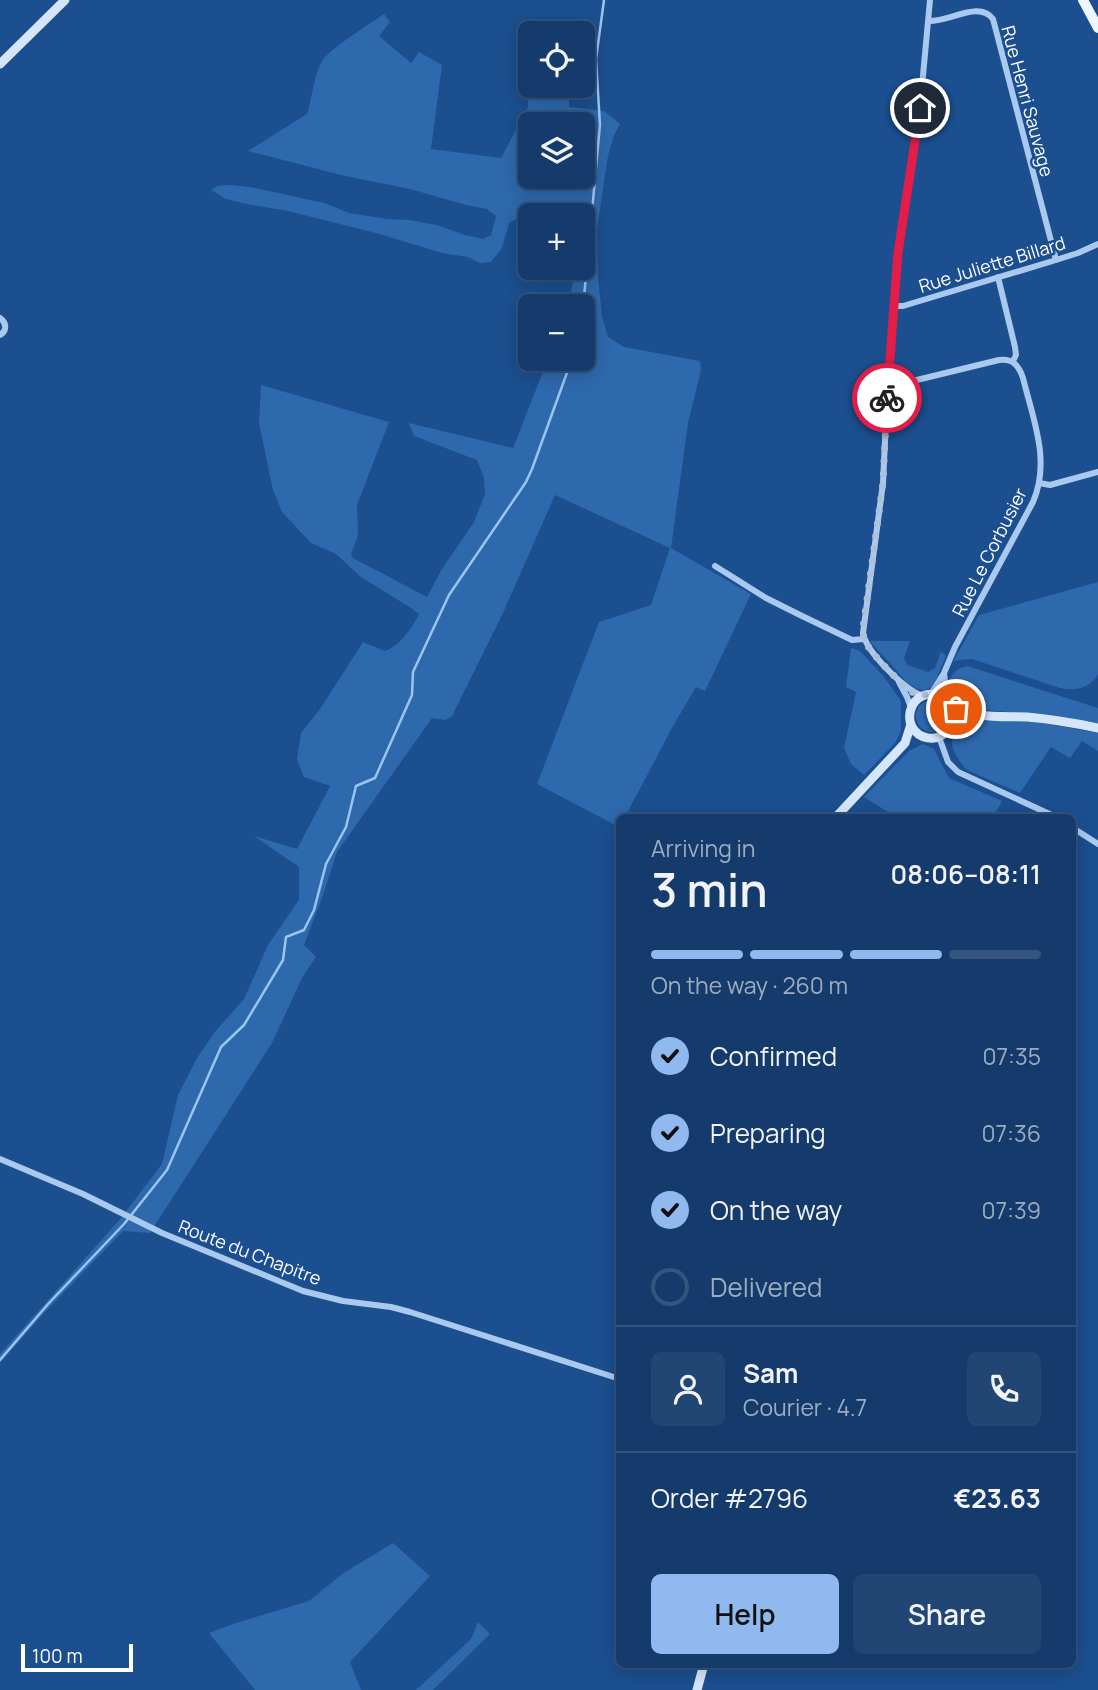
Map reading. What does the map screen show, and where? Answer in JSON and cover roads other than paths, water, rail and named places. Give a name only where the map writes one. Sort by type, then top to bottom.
[{"type":"main road","points":[[1083,0],[1098,28]]},
{"type":"street","points":[[0,64],[65,0]]},
{"type":"street","points":[[930,0],[920,108],[900,235],[883,483],[863,628],[864,639],[898,680],[912,691],[940,696],[962,712],[978,716],[1054,720],[1098,728]]},
{"type":"street","name":"Rue Henri Sauvage","points":[[928,20],[940,20],[971,8],[984,8],[993,19],[1056,260]]},
{"type":"street","name":"Rue Juliette Billard","points":[[894,306],[903,306],[1056,260],[1098,244]]},
{"type":"street","name":"Rue Le Corbusier","points":[[927,695],[944,673],[955,647],[1033,502],[1039,483],[1042,463],[1039,442],[1023,378],[1013,361],[1016,355],[1015,346],[998,277]]},
{"type":"street","points":[[0,318],[5,326],[0,335]]},
{"type":"street","points":[[888,387],[999,360],[1013,361]]},
{"type":"street","points":[[1039,483],[1050,485],[1098,472]]},
{"type":"street","points":[[715,566],[766,598],[800,615],[852,640],[864,639]]},
{"type":"street","name":"Rue Le Corbusier","points":[[944,673],[949,704]]},
{"type":"street","points":[[898,680],[911,708]]},
{"type":"street","points":[[927,695],[914,703],[909,713],[916,733],[926,737],[939,737],[957,723],[978,716]]},
{"type":"street","points":[[949,704],[953,717],[950,728]]},
{"type":"street","points":[[839,814],[905,743],[911,724]]},
{"type":"street","points":[[896,753],[926,737]]},
{"type":"street","points":[[939,737],[948,762],[958,772],[1049,814]]},
{"type":"street","points":[[1076,830],[1098,844]]},
{"type":"street","name":"Route du Chapitre","points":[[0,1159],[83,1194],[162,1233],[303,1290],[343,1301],[410,1312],[616,1378]]},
{"type":"street","points":[[697,1690],[703,1668]]},
{"type":"waterway","points":[[584,294],[600,125],[596,59],[604,0]]},
{"type":"waterway","points":[[0,1360],[49,1303],[124,1224],[167,1170],[221,1047],[244,1025],[283,960],[286,937],[304,930],[314,910],[326,864],[346,827],[356,786],[375,778],[412,695],[413,672],[449,595],[526,482],[568,371]]}]
